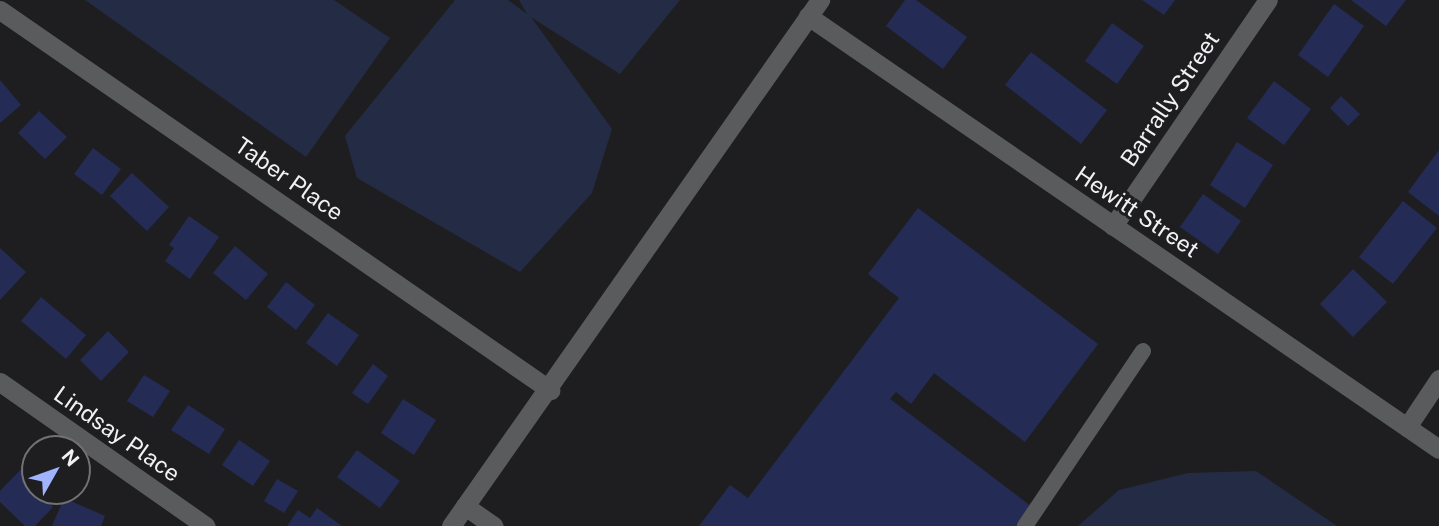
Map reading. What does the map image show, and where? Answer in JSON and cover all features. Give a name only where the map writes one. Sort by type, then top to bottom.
[{"type":"street","name":"Barrally Street","points":[[1113,226],[1268,0]]},
{"type":"street","name":"Hewitt Street","points":[[814,8],[1113,226],[1439,449]]},
{"type":"street","points":[[451,526],[550,390],[814,8]]},
{"type":"street","name":"Taber Place","points":[[0,10],[550,390]]},
{"type":"street","points":[[1408,427],[1439,379]]},
{"type":"street","name":"Lindsay Place","points":[[0,382],[206,526]]},
{"type":"street","points":[[465,506],[494,526]]},
{"type":"lane","points":[[1025,526],[1143,351]]},
{"type":"shaded area","points":[[85,0],[334,0],[390,38],[306,157]]},
{"type":"shaded area","points":[[455,0],[508,0],[527,14],[519,0],[680,0],[620,74],[531,17],[612,129],[592,193],[520,272],[357,178],[345,136]]},
{"type":"shaded area","points":[[1256,471],[1337,526],[1078,526],[1119,490],[1188,473]]},
{"type":"building","points":[[905,0],[916,0],[967,37],[943,69],[886,26]]},
{"type":"building","points":[[1142,0],[1175,0],[1164,15]]},
{"type":"building","points":[[1351,0],[1406,0],[1386,26]]},
{"type":"building","points":[[1334,4],[1364,26],[1328,77],[1298,55]]},
{"type":"building","points":[[1112,23],[1144,46],[1117,84],[1085,61]]},
{"type":"building","points":[[1031,52],[1107,110],[1081,144],[1005,85]]},
{"type":"building","points":[[0,80],[21,105],[0,123]]},
{"type":"building","points":[[1274,81],[1311,109],[1284,145],[1247,118]]},
{"type":"building","points":[[1341,96],[1360,114],[1348,126],[1330,108]]},
{"type":"building","points":[[39,111],[67,137],[45,159],[18,133]]},
{"type":"building","points":[[1237,142],[1273,165],[1245,208],[1210,185]]},
{"type":"building","points":[[93,148],[121,169],[102,195],[74,174]]},
{"type":"building","points":[[1439,150],[1439,216],[1408,192]]},
{"type":"building","points":[[132,173],[169,207],[147,231],[110,196]]},
{"type":"building","points":[[1203,194],[1241,221],[1218,254],[1180,227]]},
{"type":"building","points":[[1403,201],[1437,228],[1393,284],[1359,257]]},
{"type":"building","points":[[918,208],[1098,344],[1025,442],[934,373],[911,404],[896,392],[890,399],[1032,507],[1018,526],[699,526],[730,485],[748,498],[899,298],[868,274]]},
{"type":"building","points":[[189,216],[219,237],[190,279],[165,261],[174,248],[169,245]]},
{"type":"building","points":[[235,246],[268,274],[246,300],[213,273]]},
{"type":"building","points":[[0,248],[26,272],[0,300]]},
{"type":"building","points":[[1353,269],[1387,302],[1353,337],[1320,304]]},
{"type":"building","points":[[286,282],[315,305],[296,330],[267,307]]},
{"type":"building","points":[[41,297],[86,335],[66,359],[21,321]]},
{"type":"building","points":[[328,313],[359,335],[337,366],[306,343]]},
{"type":"building","points":[[108,331],[129,352],[101,381],[80,360]]},
{"type":"building","points":[[373,364],[388,376],[368,404],[352,393]]},
{"type":"building","points":[[144,375],[170,391],[153,417],[127,401]]},
{"type":"building","points":[[403,399],[436,420],[414,455],[381,433]]},
{"type":"building","points":[[188,405],[225,429],[209,454],[171,430]]},
{"type":"building","points":[[239,440],[270,461],[253,486],[222,465]]},
{"type":"building","points":[[357,450],[400,481],[380,508],[337,477]]},
{"type":"building","points":[[21,469],[21,505],[53,507],[35,526],[25,526],[0,502],[0,491]]},
{"type":"building","points":[[277,479],[298,491],[284,513],[264,501]]},
{"type":"building","points":[[61,505],[80,505],[105,516],[101,526],[52,526]]},
{"type":"building","points":[[317,508],[342,526],[287,526],[298,510],[310,518]]}]
